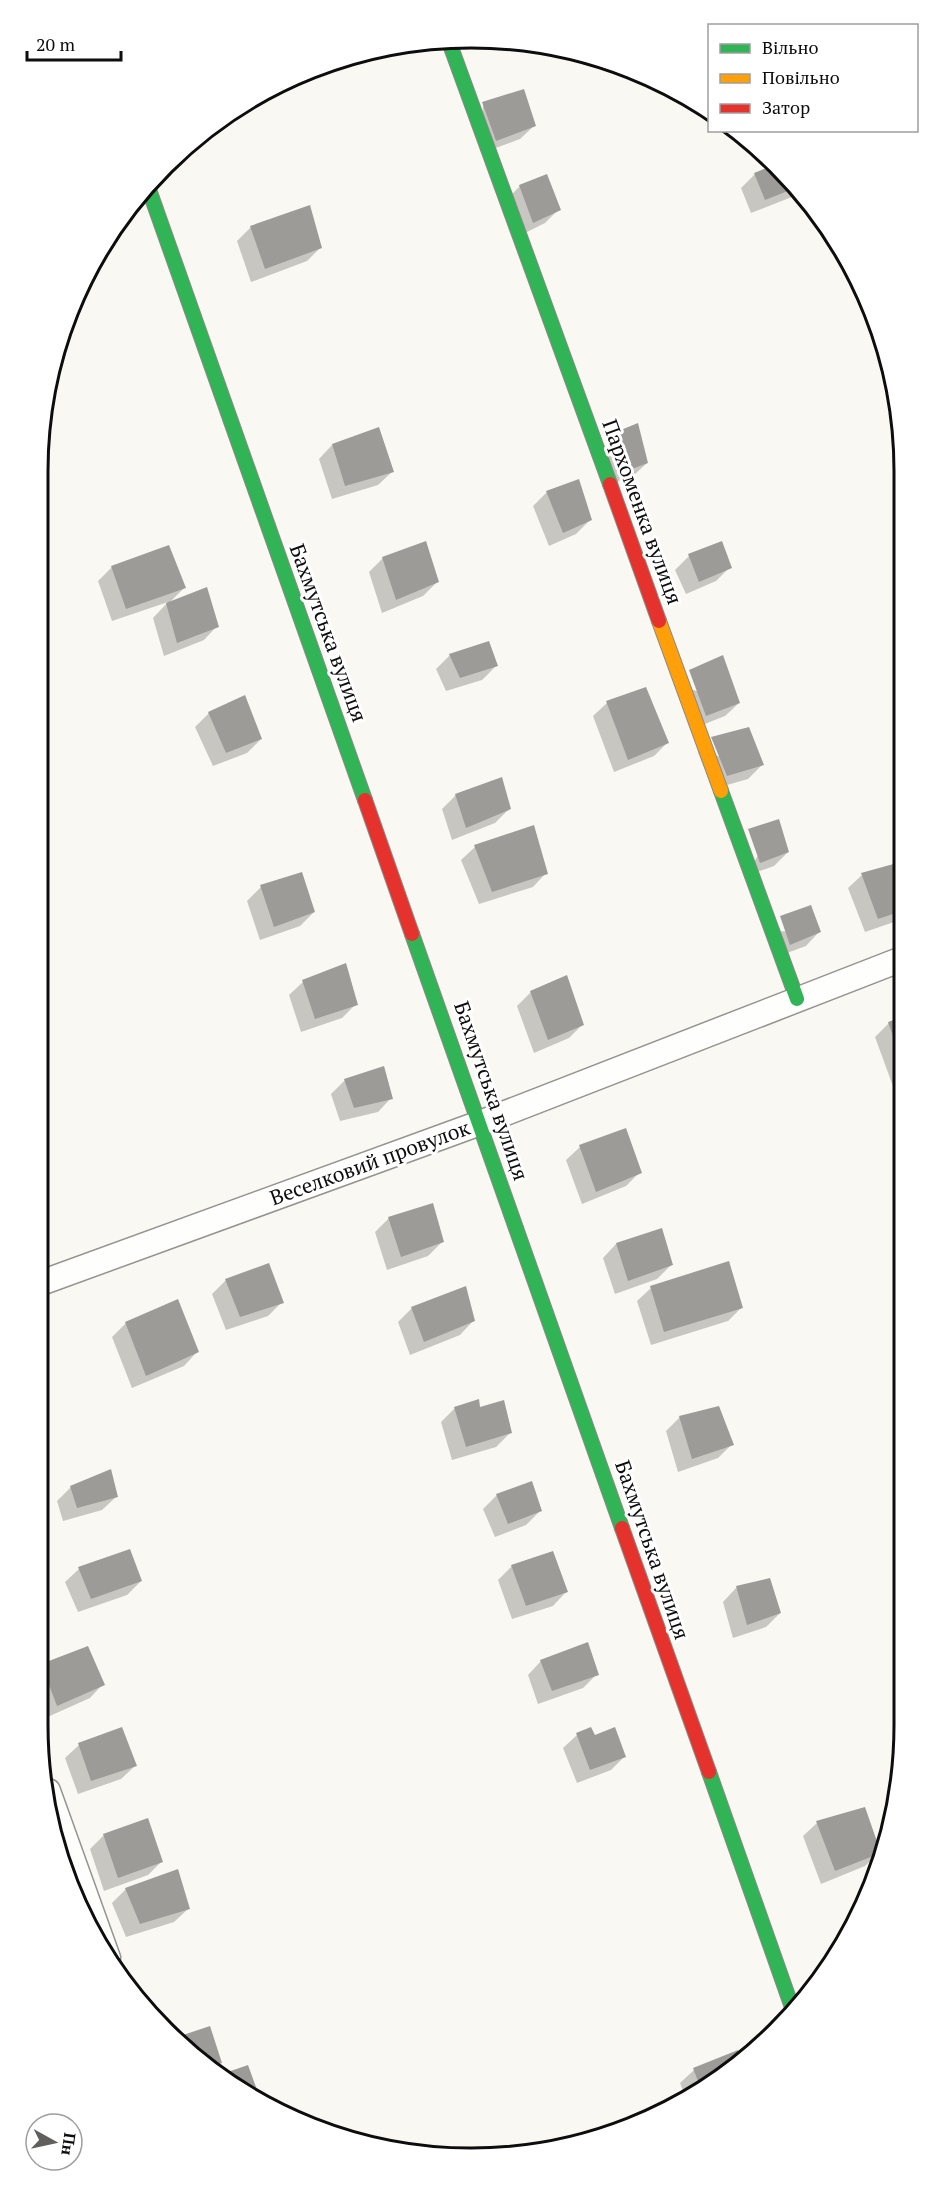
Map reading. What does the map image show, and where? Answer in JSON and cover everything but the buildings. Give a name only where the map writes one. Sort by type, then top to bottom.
[{"type":"street","name":"Пархоменка вулиця","points":[[452,49],[797,999]]},
{"type":"street","name":"Бахмутська вулиця","points":[[151,195],[790,2002]]},
{"type":"street","name":"Веселковий провулок","points":[[48,1280],[480,1123],[894,962]]},
{"type":"street","points":[[60,1823],[89,1906]]},
{"type":"traffic: fast","points":[[452,49],[610,484]]},
{"type":"traffic: fast","points":[[151,195],[365,800]]},
{"type":"traffic: fast","points":[[721,791],[797,999]]},
{"type":"traffic: fast","points":[[412,934],[622,1528]]},
{"type":"traffic: fast","points":[[709,1772],[790,2002]]},
{"type":"traffic: slow","points":[[659,621],[721,791]]},
{"type":"traffic: jam","points":[[610,484],[659,621]]},
{"type":"traffic: jam","points":[[365,800],[412,934]]},
{"type":"traffic: jam","points":[[622,1528],[709,1772]]}]
